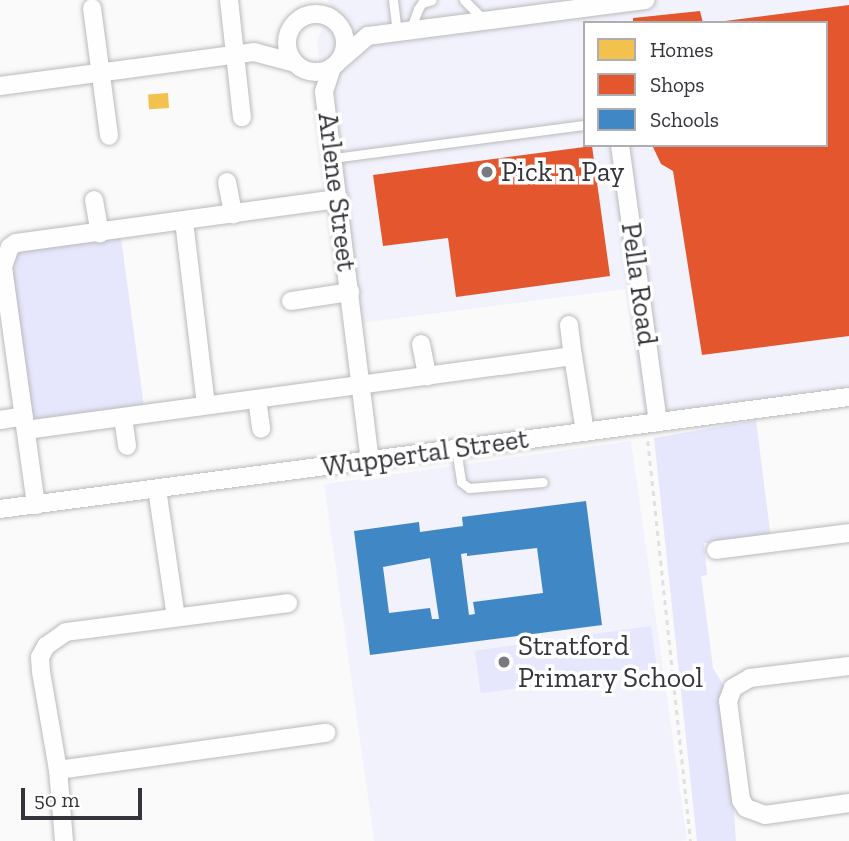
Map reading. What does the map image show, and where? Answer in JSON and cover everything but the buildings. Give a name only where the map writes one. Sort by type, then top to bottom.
[{"type":"street","points":[[229,0],[242,117]]},
{"type":"street","points":[[299,66],[287,46],[294,24],[312,0]]},
{"type":"street","points":[[317,0],[338,24],[345,43],[336,64]]},
{"type":"street","points":[[254,52],[294,24],[316,13],[368,36],[484,20],[556,6],[605,14],[646,0]]},
{"type":"street","points":[[92,8],[109,136]]},
{"type":"street","points":[[0,86],[254,52],[323,71],[336,64],[368,36]]},
{"type":"street","name":"Arlene Street","points":[[336,64],[324,92],[370,460]]},
{"type":"street","name":"Arlene Street","points":[[299,66],[324,92]]},
{"type":"street","name":"Pella Road","points":[[621,147],[652,423]]},
{"type":"street","points":[[227,182],[233,214]]},
{"type":"street","points":[[36,505],[3,252],[16,243],[339,199]]},
{"type":"street","points":[[94,200],[100,233]]},
{"type":"street","points":[[184,221],[206,405]]},
{"type":"street","name":"Arlene Street","points":[[291,301],[350,292]]},
{"type":"street","points":[[569,326],[585,432]]},
{"type":"street","points":[[421,344],[427,376]]},
{"type":"street","points":[[0,420],[25,423],[123,417],[573,356]]},
{"type":"street","name":"Wuppertal Street","points":[[0,509],[849,397]]},
{"type":"street","points":[[257,399],[261,429]]},
{"type":"street","points":[[123,417],[127,446]]},
{"type":"street","points":[[158,489],[176,617]]},
{"type":"street","points":[[716,550],[849,533]]},
{"type":"street","points":[[64,841],[58,770],[41,672],[40,657],[46,646],[66,632],[288,603]]},
{"type":"street","points":[[849,666],[750,678],[733,688],[727,701],[741,800],[746,808],[765,814],[849,803]]},
{"type":"street","points":[[58,770],[326,733]]},
{"type":"lane","points":[[393,0],[404,32]]},
{"type":"lane","points":[[404,32],[422,4],[432,0]]},
{"type":"lane","points":[[464,0],[484,20]]},
{"type":"lane","points":[[333,158],[583,125]]},
{"type":"lane","points":[[456,449],[461,482],[469,488],[543,482]]},
{"type":"path","points":[[652,423],[691,841]]},
{"type":"shaded area","points":[[328,0],[849,0],[849,397],[646,424],[625,289],[353,324],[317,42],[329,9]]},
{"type":"shaded area","points":[[121,238],[144,407],[37,419],[32,415],[10,262],[21,251]]},
{"type":"shaded area","points":[[756,420],[771,539],[704,543],[707,575],[701,576],[713,668],[725,688],[736,841],[697,841],[654,438]]},
{"type":"shaded area","name":"Stratford Primary School","points":[[631,441],[687,840],[374,841],[324,484]]},
{"type":"shaded area","points":[[651,626],[657,669],[481,693],[475,651]]},
{"type":"place","name":"Pick n Pay","points":[[487,172]]},
{"type":"place","name":"Stratford Primary School","points":[[504,662]]}]
